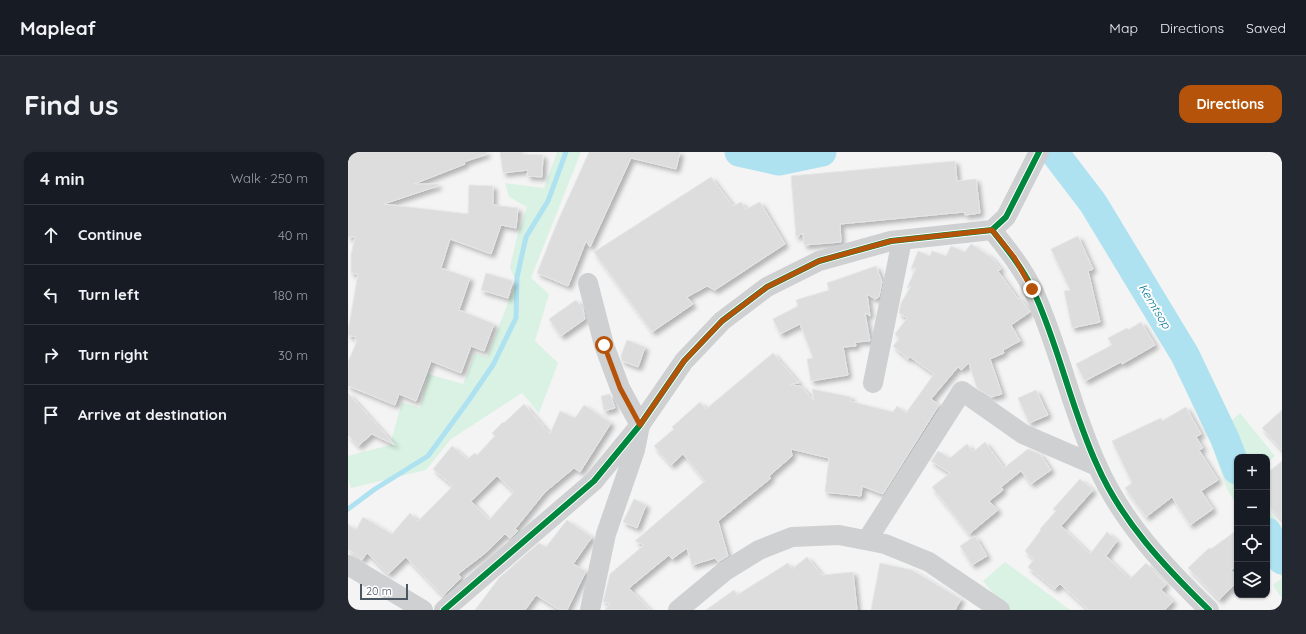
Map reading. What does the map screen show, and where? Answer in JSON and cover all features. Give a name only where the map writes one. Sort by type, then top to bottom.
[{"type":"street","points":[[444,610],[594,482],[640,425],[684,361],[722,321],[767,287],[819,261],[891,241],[992,230],[1006,217],[1038,154]]},
{"type":"street","points":[[992,230],[1014,257],[1032,289],[1097,466],[1127,520],[1175,578],[1209,610]]},
{"type":"street","points":[[872,383],[902,240]]},
{"type":"street","points":[[588,283],[604,345],[620,388],[640,425],[635,450],[606,534],[590,610]]},
{"type":"street","points":[[867,540],[962,391],[1023,434],[1097,466]]},
{"type":"street","points":[[678,610],[725,571],[759,550],[792,537],[839,535],[885,544],[929,562],[1000,610]]},
{"type":"street","points":[[348,565],[423,610]]},
{"type":"green space","points":[[557,152],[581,152],[531,278],[549,294],[535,341],[558,363],[539,413],[522,393],[451,439],[426,470],[351,488],[348,479],[348,456],[390,445],[402,402],[420,408],[428,374],[463,384],[475,353],[487,357],[516,282],[510,267],[518,233],[527,207],[509,197],[505,183],[544,188]]},
{"type":"green space","points":[[1240,413],[1275,456],[1270,460],[1270,454],[1234,454],[1234,501],[1227,489],[1210,440]]},
{"type":"green space","points":[[1270,512],[1282,527],[1282,530],[1275,535],[1282,546],[1282,578],[1270,559]]},
{"type":"green space","points":[[1005,562],[1070,610],[1007,610],[983,581]]},
{"type":"green space","points":[[1282,578],[1282,599],[1273,585]]},
{"type":"building","points":[[348,152],[486,152],[487,154],[464,162],[465,164],[414,184],[438,184],[438,186],[384,204],[468,214],[469,185],[493,186],[493,205],[518,208],[516,228],[501,225],[491,254],[450,239],[441,268],[470,278],[459,310],[494,324],[484,351],[471,346],[461,373],[431,361],[416,401],[399,394],[395,405],[348,386],[348,362],[357,341],[355,341],[356,337],[348,335],[348,331],[358,274],[351,273],[351,255],[355,237],[348,237]]},
{"type":"building","points":[[500,152],[523,152],[523,154],[543,155],[542,177],[527,176],[528,170],[503,173]]},
{"type":"building","points":[[589,152],[680,152],[676,169],[631,158],[590,247],[586,241],[568,286],[537,273],[557,223]]},
{"type":"building","points":[[955,161],[957,181],[976,179],[980,213],[965,215],[964,212],[840,224],[841,242],[804,245],[803,233],[796,237],[791,176]]},
{"type":"building","points":[[711,177],[733,206],[741,202],[746,209],[760,202],[785,244],[715,290],[707,286],[687,297],[693,304],[652,332],[594,252]]},
{"type":"building","points":[[1078,236],[1093,269],[1088,271],[1100,322],[1072,328],[1064,291],[1070,290],[1051,249]]},
{"type":"building","points":[[971,244],[991,257],[1001,269],[998,271],[1018,299],[1020,298],[1030,312],[1011,325],[1020,341],[1003,350],[1004,353],[990,359],[1002,394],[991,397],[977,388],[969,363],[961,370],[958,367],[931,399],[939,405],[883,494],[862,486],[861,496],[825,492],[829,458],[791,449],[792,456],[769,476],[771,478],[718,521],[728,556],[718,562],[715,558],[692,565],[687,548],[672,559],[669,555],[629,588],[650,610],[605,610],[610,603],[603,602],[610,574],[644,545],[635,541],[705,481],[683,454],[671,465],[654,446],[674,429],[672,427],[700,402],[706,409],[773,353],[799,383],[790,384],[802,387],[814,401],[812,389],[851,397],[850,401],[893,412],[897,406],[906,413],[934,374],[910,357],[908,359],[893,346],[899,339],[895,334],[907,318],[899,313],[901,303],[911,286],[907,288],[916,268],[911,269],[918,251],[930,256],[932,251],[946,256],[951,246],[965,252]]},
{"type":"building","points":[[876,266],[882,282],[879,297],[875,299],[867,294],[870,316],[865,313],[870,341],[855,342],[856,346],[843,347],[848,375],[811,381],[807,359],[813,358],[800,324],[780,334],[773,319],[798,306],[796,300],[829,290],[827,283]]},
{"type":"building","points":[[486,273],[513,281],[508,298],[481,290]]},
{"type":"building","points":[[576,300],[583,309],[585,319],[561,336],[549,319]]},
{"type":"building","points":[[1141,322],[1155,345],[1122,364],[1121,362],[1085,381],[1076,364],[1112,345],[1108,338],[1127,328],[1128,330]]},
{"type":"building","points":[[627,340],[645,347],[638,367],[622,361],[621,356]]},
{"type":"building","points":[[1036,390],[1048,415],[1029,423],[1018,398]]},
{"type":"building","points":[[348,393],[395,445],[372,434],[358,446],[348,435]]},
{"type":"building","points":[[610,394],[615,408],[604,411],[601,396]]},
{"type":"building","points":[[524,404],[550,434],[560,411],[575,418],[584,405],[611,423],[580,472],[574,468],[545,492],[515,529],[518,531],[510,538],[505,534],[484,554],[458,574],[461,578],[443,596],[406,557],[388,574],[367,553],[362,560],[348,549],[348,524],[356,530],[363,517],[392,534],[410,513],[418,521],[453,486],[433,469],[452,446],[467,459],[475,453],[477,455],[495,436],[492,433],[503,422],[504,423]],"holes":[[[497,476],[514,492],[489,520],[471,501]]]},
{"type":"building","points":[[1186,407],[1201,434],[1196,437],[1203,448],[1199,450],[1218,480],[1201,491],[1213,509],[1190,525],[1172,497],[1146,517],[1125,488],[1132,483],[1112,441],[1161,418],[1162,421]]},
{"type":"building","points":[[1282,410],[1282,450],[1262,428]]},
{"type":"building","points":[[985,442],[1004,468],[1028,449],[1040,454],[1051,470],[1031,484],[1021,471],[1001,487],[1003,490],[989,501],[998,510],[969,534],[932,487],[950,473],[931,461],[938,451],[950,458],[967,444],[973,452]]},
{"type":"building","points":[[1282,461],[1282,520],[1270,507],[1270,471]]},
{"type":"building","points":[[1080,479],[1093,490],[1061,526],[1090,554],[1107,532],[1117,541],[1106,556],[1130,579],[1146,563],[1166,584],[1161,590],[1173,601],[1165,610],[1089,610],[1060,584],[1055,589],[1028,567],[1034,559],[1025,551],[1041,530],[1040,529],[1056,511],[1053,509]]},
{"type":"building","points":[[634,499],[646,505],[637,528],[623,522]]},
{"type":"building","points":[[567,520],[592,537],[573,564],[586,571],[567,610],[560,610],[536,595],[525,610],[475,610],[499,578],[539,543],[546,547]]},
{"type":"building","points":[[1234,532],[1234,568],[1231,570],[1234,573],[1234,585],[1219,600],[1188,568],[1209,548],[1211,549]]},
{"type":"building","points":[[975,536],[987,556],[972,565],[960,546]]},
{"type":"building","points":[[807,557],[822,575],[853,572],[857,610],[706,610],[734,590],[737,595],[788,563],[792,569]]},
{"type":"building","points":[[880,563],[912,570],[961,599],[955,610],[871,610]]},
{"type":"waterway","points":[[348,509],[375,489],[428,456],[493,365],[516,318],[517,277],[526,237],[548,201],[566,152]]},
{"type":"waterway","name":"Kemtsop","points":[[739,152],[779,161],[822,152]]},
{"type":"waterway","name":"Kemtsop","points":[[1054,152],[1093,203],[1185,355],[1225,439],[1234,462]]},
{"type":"waterway","name":"Kemtsop","points":[[1270,538],[1282,560]]},
{"type":"cycle path","points":[[444,610],[594,481],[640,425],[684,361],[722,321],[767,287],[819,261],[891,241],[992,230],[1006,217],[1039,152]]},
{"type":"cycle path","points":[[992,230],[1009,251],[1033,290],[1050,333],[1088,444],[1107,486],[1119,506],[1146,543],[1176,577],[1209,610]]},
{"type":"route","points":[[604,345],[620,388],[640,425],[684,361],[722,321],[767,287],[819,261],[891,241],[992,230],[1014,257],[1032,289]]}]
